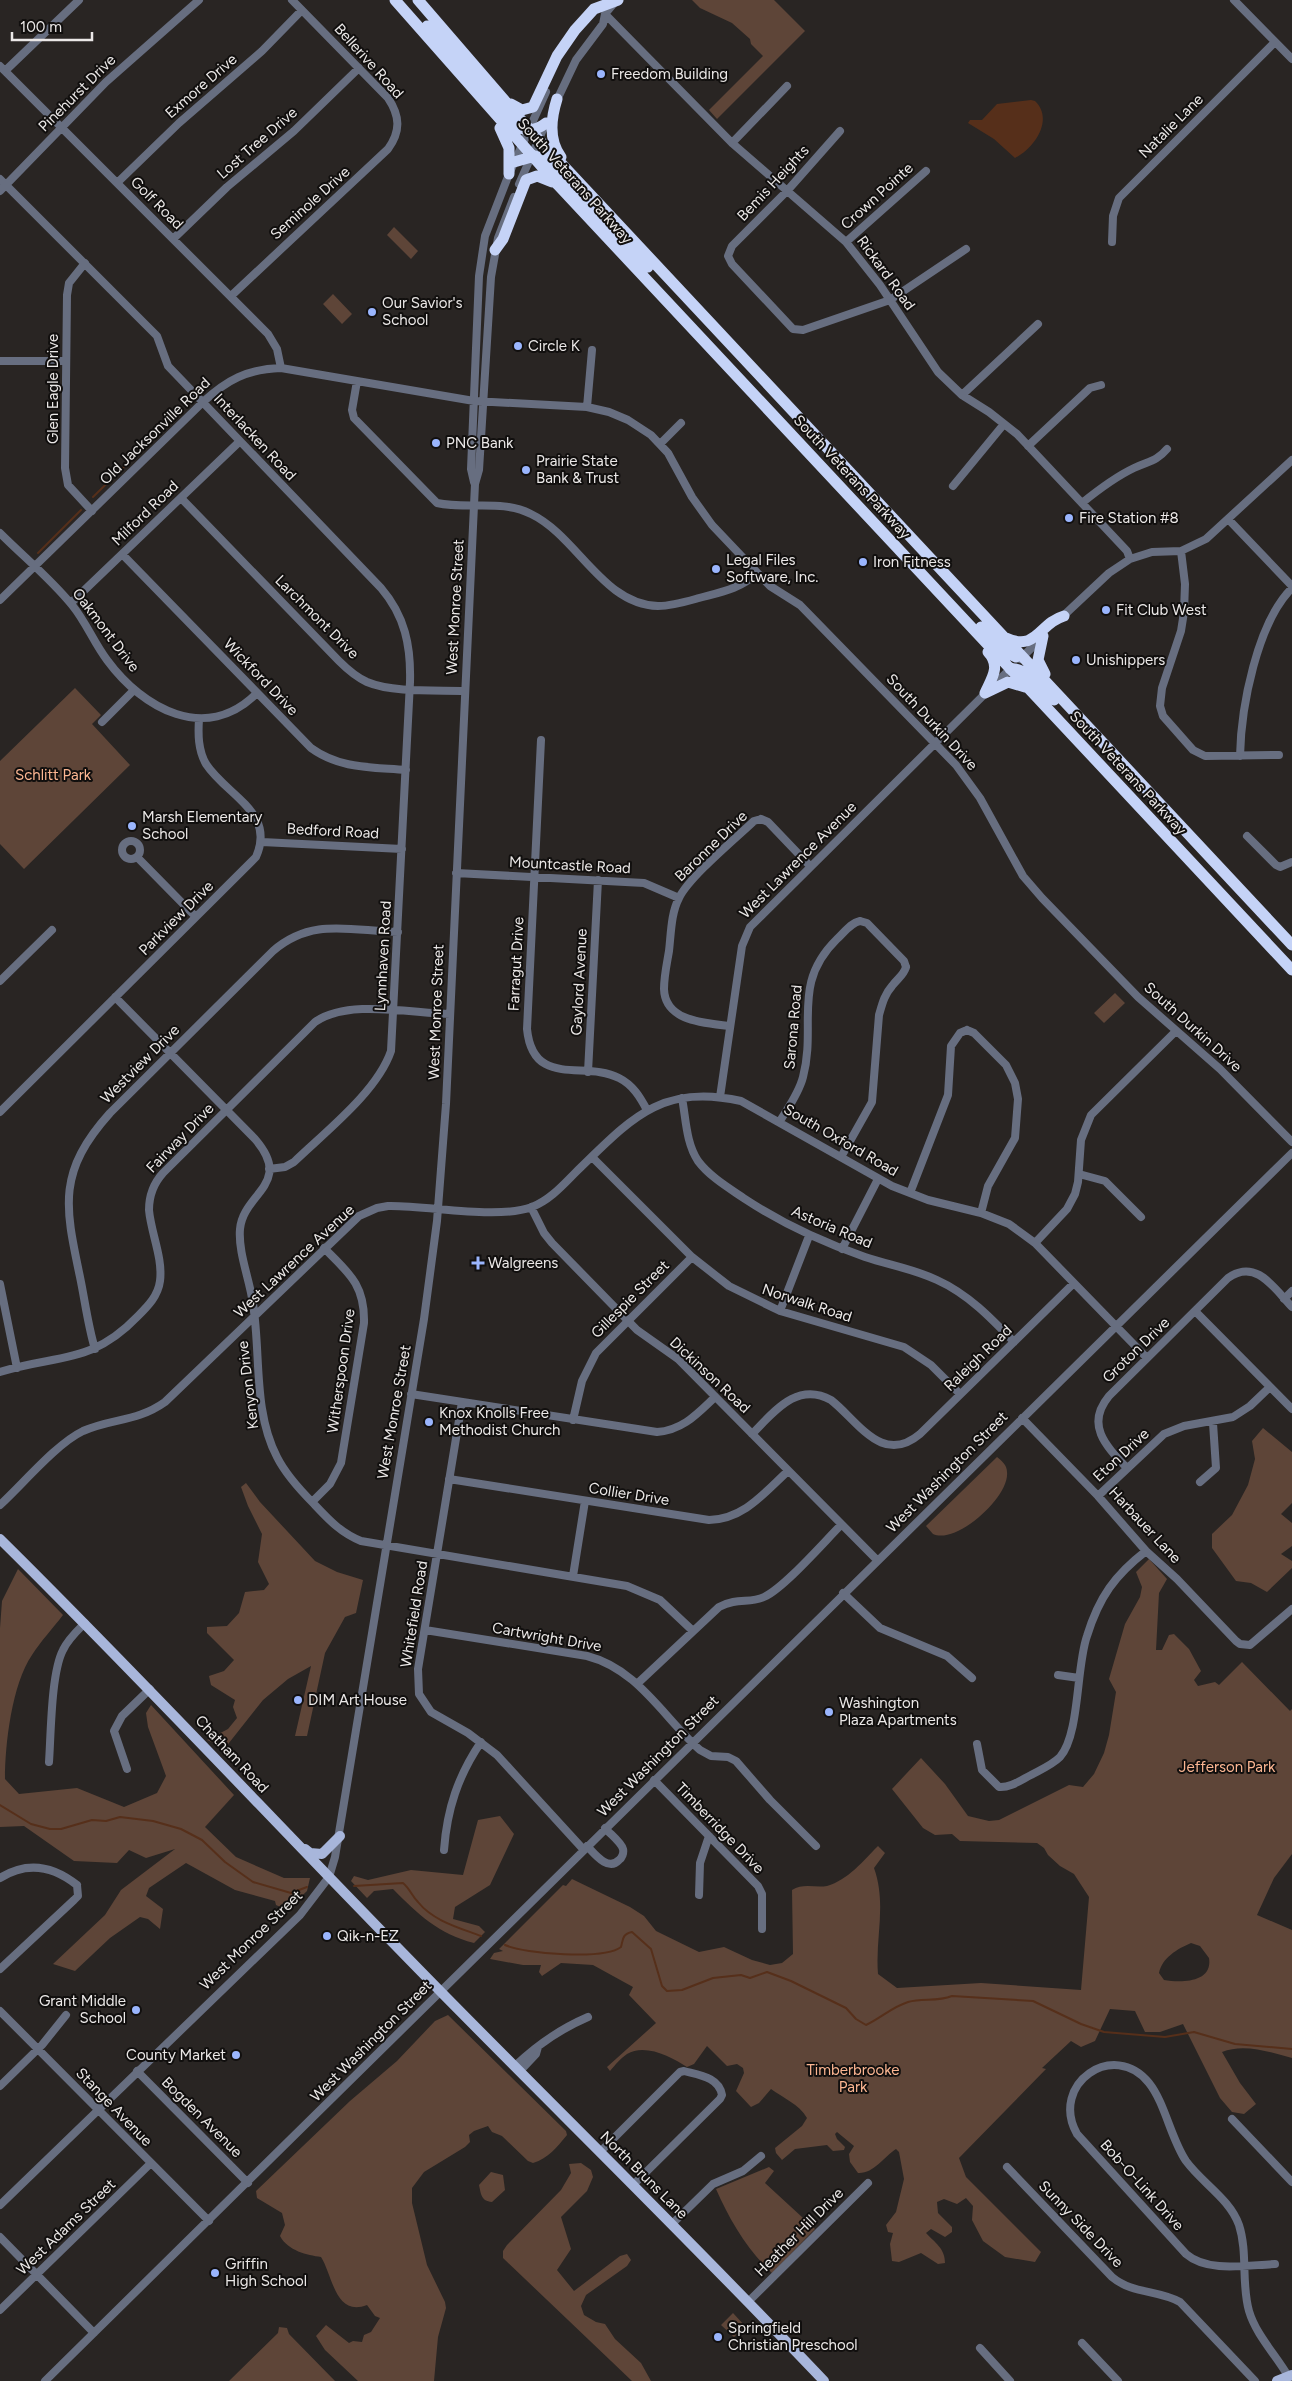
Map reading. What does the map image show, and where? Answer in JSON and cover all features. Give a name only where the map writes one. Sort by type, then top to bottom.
[{"type":"highway","points":[[389,0],[503,132],[509,148],[508,174]]},
{"type":"highway","name":"South Veterans Parkway","points":[[395,0],[531,156],[1292,968]]},
{"type":"highway","points":[[401,0],[440,39],[515,126],[524,130],[530,130],[540,128],[546,123]]},
{"type":"highway","name":"South Veterans Parkway","points":[[418,0],[530,130],[1292,945]]},
{"type":"highway","points":[[503,99],[522,110],[533,107],[557,56],[575,30],[594,9],[618,0]]},
{"type":"highway","points":[[557,99],[552,119],[552,138],[559,155],[678,282],[688,300]]},
{"type":"highway","points":[[514,162],[531,156],[540,157],[549,163],[653,273],[687,305],[704,316]]},
{"type":"highway","points":[[495,250],[503,239],[528,178],[542,176],[558,185]]},
{"type":"highway","points":[[906,557],[920,567],[1010,654],[1022,657]]},
{"type":"highway","points":[[940,594],[944,604],[993,657],[995,672],[985,693]]},
{"type":"highway","points":[[1004,637],[1017,643],[1026,642],[1053,619],[1064,616]]},
{"type":"highway","points":[[1043,636],[1038,658],[1041,669],[1084,716],[1086,725]]},
{"type":"highway","points":[[1010,669],[1018,668],[1024,672],[1105,751],[1123,764]]},
{"type":"highway","points":[[985,693],[1008,682],[1028,688]]},
{"type":"main road","name":"Chatham Road","points":[[0,1539],[150,1689],[297,1845],[440,1992]]},
{"type":"main road","points":[[297,1845],[310,1853],[320,1855],[326,1852],[340,1836]]},
{"type":"main road","name":"North Bruns Lane","points":[[440,1992],[749,2301],[824,2381]]},
{"type":"main road","points":[[1277,2381],[1290,2375]]},
{"type":"street","points":[[3,68],[79,0]]},
{"type":"street","name":"Pinehurst Drive","points":[[2,185],[128,62],[199,0]]},
{"type":"street","name":"Bellerive Road","points":[[292,0],[388,98],[396,109],[399,124]]},
{"type":"street","points":[[539,139],[583,49],[603,24],[605,14],[618,0]]},
{"type":"street","points":[[1234,0],[1292,60]]},
{"type":"street","name":"Exmore Drive","points":[[117,183],[179,123],[262,51],[302,10]]},
{"type":"street","points":[[530,130],[555,71],[568,47],[597,14],[605,14]]},
{"type":"street","name":"Rickard Road","points":[[605,14],[732,143],[846,242],[890,300],[938,372],[962,395],[1004,424],[1028,446],[1126,551],[1130,560]]},
{"type":"street","name":"Natalie Lane","points":[[1112,242],[1113,216],[1119,198],[1275,42]]},
{"type":"street","name":"Golf Road","points":[[3,68],[271,336],[278,349],[280,368]]},
{"type":"street","name":"Lost Tree Drive","points":[[173,239],[227,187],[294,131],[359,68]]},
{"type":"street","points":[[732,143],[786,86]]},
{"type":"street","name":"Seminole Drive","points":[[231,296],[388,149],[396,137],[399,124]]},
{"type":"street","name":"West Monroe Street","points":[[475,484],[471,469],[481,257],[488,224],[508,174],[530,130]]},
{"type":"street","name":"Bemis Heights","points":[[840,131],[788,191],[732,246],[728,256],[732,264],[796,330],[803,330],[890,300]]},
{"type":"street","name":"West Monroe Street","points":[[0,2205],[298,1916],[328,1877],[340,1836],[385,1546],[430,1280],[438,1208],[446,1104],[473,505],[475,484],[479,470],[491,277],[495,250],[506,216],[539,139]]},
{"type":"street","name":"Crown Pointe","points":[[846,242],[926,171]]},
{"type":"street","name":"Interlacken Road","points":[[2,185],[157,336],[168,366],[381,588],[401,618],[409,642],[410,688]]},
{"type":"street","points":[[890,300],[966,248]]},
{"type":"street","name":"Glen Eagle Drive","points":[[84,264],[69,283],[66,361],[66,480],[72,490],[92,511]]},
{"type":"street","points":[[962,395],[1038,324]]},
{"type":"street","points":[[587,407],[592,350]]},
{"type":"street","points":[[0,361],[66,361]]},
{"type":"street","name":"Old Jacksonville Road","points":[[0,600],[203,402],[235,377],[257,370],[280,368],[474,401],[587,407],[609,412],[628,420],[643,429],[660,444]]},
{"type":"street","points":[[357,381],[352,414],[437,503],[515,508],[541,519],[558,532],[618,592],[630,599],[645,604],[670,605],[742,586],[757,573]]},
{"type":"street","points":[[1028,446],[1090,388],[1101,385]]},
{"type":"street","points":[[660,444],[681,423]]},
{"type":"street","points":[[953,486],[1004,424]]},
{"type":"street","name":"Milford Road","points":[[71,603],[239,442]]},
{"type":"street","name":"South Durkin Drive","points":[[660,444],[672,460],[700,510],[757,573],[770,586],[800,605],[936,743],[970,784],[1023,876],[1042,898],[1138,997],[1220,1069],[1292,1142]]},
{"type":"street","points":[[1082,504],[1118,477],[1135,467],[1159,459],[1167,449]]},
{"type":"street","name":"West Lawrence Avenue","points":[[0,1505],[72,1438],[96,1426],[136,1418],[165,1402],[359,1216],[378,1208],[395,1206],[506,1212],[531,1207],[554,1194],[623,1126],[647,1110],[682,1098],[720,1097],[742,946],[750,926],[1109,573],[1130,560],[1152,552],[1181,550],[1206,539],[1229,520],[1292,460]]},
{"type":"street","name":"Larchmont Drive","points":[[181,498],[348,670],[369,682],[386,687],[465,691]]},
{"type":"street","points":[[1229,520],[1292,587],[1278,602],[1251,676],[1242,716],[1240,756]]},
{"type":"street","name":"Oakmont Drive","points":[[0,532],[71,603],[108,661],[134,690],[149,701],[170,713],[199,719],[233,711],[257,693]]},
{"type":"street","points":[[1181,550],[1185,584],[1184,612],[1181,631],[1162,688],[1161,711],[1168,723],[1199,753],[1210,757],[1279,755]]},
{"type":"street","name":"Wickford Drive","points":[[122,554],[311,748],[329,759],[359,768],[406,770]]},
{"type":"street","name":"Lynnhaven Road","points":[[269,1169],[285,1167],[294,1162],[378,1078],[391,1051],[410,688]]},
{"type":"street","points":[[102,722],[134,690]]},
{"type":"street","points":[[199,719],[199,744],[206,763],[253,814],[261,828],[262,842]]},
{"type":"street","name":"Farragut Drive","points":[[541,740],[527,1036],[533,1050],[551,1067],[609,1073],[624,1080],[638,1094],[647,1110]]},
{"type":"street","name":"Baronne Drive","points":[[730,1026],[683,1018],[675,1012],[666,1000],[665,981],[679,898],[690,884],[761,816],[810,866]]},
{"type":"street","points":[[1247,836],[1276,865],[1280,866],[1292,862]]},
{"type":"street","name":"Bedford Road","points":[[262,842],[402,849]]},
{"type":"street","name":"Parkview Drive","points":[[0,1112],[249,865],[256,857],[262,842]]},
{"type":"street","points":[[137,857],[196,917]]},
{"type":"street","name":"Mountcastle Road","points":[[456,872],[644,883],[679,898]]},
{"type":"street","name":"Gaylord Avenue","points":[[588,1072],[598,880]]},
{"type":"street","name":"Sarona Road","points":[[780,1121],[803,1077],[810,986],[814,970],[819,958],[860,918],[909,967],[887,992],[882,1003],[879,1016],[872,1102],[841,1157]]},
{"type":"street","name":"Westview Drive","points":[[95,1349],[70,1232],[68,1201],[73,1175],[83,1148],[102,1122],[273,951],[290,938],[300,933],[323,928],[398,932]]},
{"type":"street","points":[[0,981],[52,930]]},
{"type":"street","points":[[116,997],[259,1144],[269,1169]]},
{"type":"street","name":"Fairway Drive","points":[[0,1372],[80,1356],[95,1349],[109,1342],[130,1325],[152,1301],[159,1287],[160,1268],[149,1210],[149,1200],[154,1186],[163,1173],[315,1022],[325,1015],[357,1009],[450,1014]]},
{"type":"street","points":[[910,1193],[948,1095],[952,1046],[960,1033],[967,1027],[1006,1065],[1016,1083],[1018,1099],[1015,1138],[988,1186],[981,1213]]},
{"type":"street","points":[[1035,1243],[1072,1202],[1079,1174],[1080,1140],[1091,1116],[1176,1031]]},
{"type":"street","name":"South Oxford Road","points":[[720,1097],[741,1101],[780,1121],[878,1179],[910,1193],[953,1207],[981,1213],[1009,1224],[1035,1243],[1147,1358]]},
{"type":"street","name":"Astoria Road","points":[[682,1098],[690,1144],[705,1169],[726,1187],[767,1213],[809,1236],[842,1249],[924,1274],[951,1287],[980,1308],[1014,1342]]},
{"type":"street","name":"West Washington Street","points":[[45,2381],[248,2183],[843,1593],[1292,1153]]},
{"type":"street","name":"Norwalk Road","points":[[592,1156],[692,1257],[729,1286],[754,1300],[780,1311],[904,1347],[931,1365],[960,1394]]},
{"type":"street","name":"Kenyon Drive","points":[[269,1169],[264,1189],[245,1212],[240,1228],[254,1316],[262,1408],[269,1439],[285,1470],[312,1502],[341,1532],[361,1542],[627,1586],[645,1593],[668,1606],[693,1632]]},
{"type":"street","points":[[1079,1174],[1105,1181],[1141,1217]]},
{"type":"street","points":[[842,1249],[878,1179]]},
{"type":"street","name":"Dickinson Road","points":[[531,1207],[549,1240],[627,1320],[648,1339],[678,1359],[877,1560]]},
{"type":"street","points":[[780,1311],[809,1236]]},
{"type":"street","name":"Witherspoon Drive","points":[[312,1502],[330,1484],[341,1463],[364,1324],[364,1302],[359,1287],[350,1274],[324,1248]]},
{"type":"street","name":"Gillespie Street","points":[[573,1420],[577,1394],[589,1366],[604,1344],[692,1257]]},
{"type":"street","name":"Groton Drive","points":[[1127,1468],[1102,1438],[1098,1426],[1100,1408],[1109,1396],[1228,1278],[1239,1272],[1247,1271],[1261,1276],[1284,1299]]},
{"type":"street","name":"Raleigh Road","points":[[752,1434],[790,1398],[804,1394],[817,1394],[831,1400],[870,1437],[882,1443],[896,1445],[915,1438],[1074,1282]]},
{"type":"street","points":[[0,1284],[17,1368]]},
{"type":"street","points":[[1292,1292],[1284,1299],[1292,1307]]},
{"type":"street","points":[[1196,1311],[1292,1409]]},
{"type":"street","name":"Eton Drive","points":[[1098,1496],[1164,1434],[1184,1426],[1233,1418],[1270,1387]]},
{"type":"street","points":[[411,1394],[632,1430],[666,1431],[694,1418],[715,1397]]},
{"type":"street","name":"Whitefield Road","points":[[462,1402],[417,1678],[422,1700],[439,1718],[481,1742],[497,1755],[585,1848],[603,1862],[611,1864],[622,1856],[622,1847],[605,1828]]},
{"type":"street","name":"Harbauer Lane","points":[[1022,1418],[1098,1496],[1146,1551],[1177,1579],[1232,1638],[1240,1644],[1250,1645],[1292,1608]]},
{"type":"street","points":[[1200,1482],[1216,1468],[1213,1422]]},
{"type":"street","name":"Collier Drive","points":[[449,1479],[697,1520],[716,1520],[729,1517],[747,1509],[788,1471]]},
{"type":"street","points":[[573,1576],[585,1501]]},
{"type":"street","points":[[638,1683],[726,1604],[739,1600],[763,1598],[770,1594],[842,1525]]},
{"type":"street","points":[[977,1744],[982,1770],[999,1787],[1009,1786],[1052,1764],[1063,1753],[1067,1744],[1087,1635],[1103,1596],[1122,1571],[1146,1551]]},
{"type":"street","points":[[843,1593],[880,1628],[947,1656],[972,1678]]},
{"type":"street","points":[[49,1762],[50,1730],[58,1663],[67,1642],[85,1623]]},
{"type":"street","name":"Cartwright Drive","points":[[425,1630],[587,1656],[602,1660],[621,1669],[638,1683],[692,1742],[707,1755],[728,1757],[736,1761],[776,1807],[816,1846]]},
{"type":"street","points":[[1058,1675],[1079,1678]]},
{"type":"street","points":[[127,1768],[114,1731],[122,1716],[150,1689]]},
{"type":"street","points":[[444,1850],[449,1811],[454,1793],[463,1771],[481,1742]]},
{"type":"street","name":"Timberridge Drive","points":[[654,1780],[758,1886],[762,1894],[762,1929]]},
{"type":"street","points":[[699,1895],[700,1862],[709,1836]]},
{"type":"street","points":[[0,1878],[20,1868],[43,1867],[58,1872],[81,1884],[78,1896],[0,1969]]},
{"type":"street","name":"Stange Avenue","points":[[0,2011],[209,2221]]},
{"type":"street","points":[[0,2086],[38,2048],[66,2015]]},
{"type":"street","points":[[517,2069],[532,2050],[559,2031],[588,2017]]},
{"type":"street","name":"Bob-O-Link Drive","points":[[1244,2265],[1243,2239],[1238,2223],[1225,2204],[1186,2160],[1150,2084],[1132,2069],[1116,2066],[1096,2069],[1082,2078],[1071,2096],[1069,2107],[1072,2125],[1081,2139],[1193,2260],[1201,2264],[1244,2265],[1275,2264]]},
{"type":"street","name":"Bogden Avenue","points":[[137,2071],[248,2183]]},
{"type":"street","points":[[600,2152],[680,2072],[684,2071],[714,2080],[721,2091],[720,2099],[633,2185]]},
{"type":"street","points":[[1232,2119],[1292,2182]]},
{"type":"street","points":[[672,2224],[713,2184],[744,2171],[760,2156]]},
{"type":"street","name":"West Adams Street","points":[[0,2310],[151,2163]]},
{"type":"street","name":"Sunny Side Drive","points":[[1007,2167],[1112,2277],[1129,2288],[1171,2297],[1180,2302],[1254,2381]]},
{"type":"street","name":"Heather Hill Drive","points":[[749,2301],[868,2183]]},
{"type":"street","points":[[0,2237],[94,2333]]},
{"type":"street","points":[[1244,2265],[1251,2317],[1259,2332],[1290,2375]]},
{"type":"street","points":[[1082,2343],[1118,2381]]},
{"type":"street","points":[[980,2348],[1010,2381]]},
{"type":"green space","points":[[692,0],[774,0],[805,31],[717,119],[709,110],[763,56],[751,44],[750,39],[732,23],[700,8]]},
{"type":"green space","points":[[394,227],[418,251],[411,259],[387,235]]},
{"type":"green space","points":[[333,294],[352,314],[342,324],[323,304]]},
{"type":"green space","name":"Schlitt Park","points":[[75,688],[101,715],[92,724],[130,765],[24,869],[0,844],[0,761]]},
{"type":"green space","points":[[1115,993],[1125,1003],[1104,1023],[1094,1013]]},
{"type":"green space","points":[[1263,1428],[1292,1452],[1292,1503],[1281,1514],[1292,1523],[1292,1546],[1281,1554],[1292,1561],[1292,1568],[1267,1592],[1251,1583],[1236,1581],[1212,1548],[1212,1534],[1232,1515],[1248,1485],[1255,1459],[1252,1441]]},
{"type":"green space","points":[[997,1457],[1007,1470],[1006,1482],[991,1506],[967,1526],[955,1532],[943,1536],[933,1534],[926,1526]]},
{"type":"green space","points":[[246,1483],[260,1502],[315,1561],[337,1572],[363,1580],[356,1613],[345,1617],[325,1653],[307,1736],[295,1736],[311,1666],[288,1679],[263,1700],[225,1748],[207,1740],[228,1729],[237,1718],[233,1707],[235,1700],[211,1685],[209,1676],[224,1671],[234,1660],[207,1633],[207,1627],[227,1626],[239,1613],[245,1592],[264,1590],[269,1584],[258,1562],[262,1534],[241,1487]]},
{"type":"green space","points":[[1149,1559],[1167,1579],[1159,1593],[1156,1650],[1162,1650],[1169,1635],[1174,1634],[1189,1649],[1201,1671],[1194,1680],[1198,1686],[1215,1682],[1219,1685],[1242,1662],[1290,1711],[1292,1709],[1292,1854],[1274,1878],[1257,1915],[1292,1930],[1292,2058],[1248,2048],[1230,2049],[1222,2052],[1240,2083],[1256,2104],[1244,2114],[1232,2112],[1220,2098],[1183,2024],[1160,2032],[1145,2032],[1135,2011],[1110,2009],[1095,2041],[1081,2047],[1071,2041],[1042,2068],[1046,2069],[959,2158],[966,2177],[1041,2252],[1035,2262],[1005,2257],[983,2241],[972,2220],[973,2206],[966,2198],[957,2204],[944,2199],[937,2202],[938,2213],[952,2227],[952,2232],[945,2237],[931,2229],[926,2233],[943,2253],[945,2263],[938,2264],[921,2253],[899,2262],[892,2261],[890,2244],[893,2233],[888,2232],[886,2225],[896,2212],[904,2179],[899,2152],[896,2149],[869,2171],[858,2173],[850,2162],[849,2154],[854,2146],[837,2132],[835,2134],[845,2147],[844,2150],[833,2151],[827,2145],[795,2149],[782,2160],[776,2153],[775,2148],[802,2126],[807,2118],[804,2113],[771,2089],[759,2103],[751,2107],[736,2091],[744,2073],[743,2068],[737,2064],[727,2066],[707,2046],[694,2064],[687,2067],[674,2059],[642,2050],[627,2054],[610,2071],[607,2067],[656,2023],[629,1995],[633,1987],[593,1965],[561,1963],[542,1976],[539,1972],[541,1965],[523,1965],[490,1959],[494,1953],[503,1951],[499,1949],[563,1885],[566,1886],[572,1879],[630,1907],[644,1916],[656,1931],[699,1952],[724,1947],[752,1960],[770,1965],[782,1963],[793,1954],[792,1890],[805,1886],[827,1886],[835,1883],[855,1869],[878,1846],[885,1853],[874,1868],[880,1895],[878,1974],[897,1988],[981,1983],[1081,1990],[1089,1897],[1074,1874],[1060,1866],[1037,1843],[960,1841],[952,1834],[935,1835],[923,1828],[892,1789],[921,1758],[945,1784],[968,1816],[989,1821],[999,1820],[1069,1785],[1083,1787],[1094,1774],[1104,1753],[1109,1735],[1116,1692],[1109,1679],[1125,1624],[1140,1597],[1142,1587],[1136,1572]],"holes":[[[1191,1943],[1200,1946],[1209,1958],[1209,1966],[1201,1977],[1187,1981],[1164,1980],[1159,1973],[1167,1958]]]},
{"type":"green space","points":[[18,1569],[63,1615],[32,1655],[19,1682],[8,1732],[5,1779],[19,1794],[77,1788],[124,1807],[157,1793],[166,1776],[148,1727],[146,1713],[151,1705],[234,1795],[205,1827],[236,1857],[284,1878],[310,1878],[307,1891],[287,1910],[276,1905],[275,1901],[235,1890],[186,1863],[149,1888],[146,1896],[163,1909],[160,1929],[148,1919],[140,1917],[110,1938],[75,1971],[53,1964],[105,1915],[121,1890],[175,1849],[146,1858],[129,1850],[117,1863],[74,1861],[24,1826],[0,1827],[0,1628],[2,1601]]},
{"type":"green space","points":[[500,1816],[514,1834],[490,1885],[455,1907],[453,1919],[479,1926],[485,1932],[474,1943],[439,1929],[420,1915],[393,1889],[374,1891],[367,1898],[351,1881],[354,1876],[368,1880],[411,1870],[463,1875],[478,1820]]},
{"type":"green space","points":[[448,2015],[566,2131],[567,2135],[548,2155],[533,2163],[528,2161],[502,2136],[492,2132],[488,2126],[474,2131],[469,2135],[470,2142],[465,2147],[424,2172],[412,2188],[412,2203],[427,2265],[445,2302],[446,2308],[438,2337],[434,2381],[358,2381],[325,2350],[316,2336],[326,2325],[349,2343],[353,2341],[362,2342],[364,2335],[371,2332],[380,2318],[375,2316],[367,2305],[356,2307],[348,2305],[342,2300],[336,2293],[321,2257],[293,2249],[283,2241],[280,2236],[285,2225],[282,2213],[257,2198],[256,2191],[350,2101],[397,2061],[435,2021]]},
{"type":"green space","points":[[581,2163],[591,2170],[593,2177],[587,2191],[561,2217],[571,2249],[557,2270],[574,2291],[620,2256],[627,2254],[631,2260],[627,2266],[586,2295],[581,2306],[584,2315],[596,2322],[605,2324],[615,2339],[641,2363],[651,2381],[632,2381],[503,2258],[503,2251],[507,2245],[561,2190],[571,2173],[569,2164]]},
{"type":"green space","points":[[769,2167],[774,2171],[765,2183],[815,2229],[772,2273],[755,2255],[740,2234],[716,2189]]},
{"type":"green space","points":[[491,2172],[503,2175],[505,2190],[492,2202],[484,2199],[479,2185]]},
{"type":"green space","points":[[733,2313],[745,2326],[734,2337],[721,2325]]},
{"type":"green space","points":[[279,2327],[287,2328],[289,2334],[335,2381],[229,2381],[278,2333]]},
{"type":"shaded area","points":[[1035,101],[1043,116],[1040,133],[1029,147],[1015,158],[994,139],[968,123],[970,120],[982,120],[997,104]]},
{"type":"waterway","points":[[93,497],[137,454]]},
{"type":"waterway","points":[[38,553],[81,510]]},
{"type":"waterway","points":[[0,1805],[31,1824],[50,1829],[61,1829],[92,1820],[106,1821],[120,1817],[153,1821],[181,1829],[202,1840],[225,1862],[253,1882],[291,1893],[307,1887]]},
{"type":"waterway","points":[[354,1886],[403,1883],[424,1909],[431,1914],[447,1923],[481,1936]]},
{"type":"waterway","points":[[505,1945],[546,1953],[599,1953],[621,1947],[625,1936],[632,1932],[651,1949],[662,1986],[667,1991],[682,1990],[713,1978],[741,1975],[750,1978],[767,1972],[791,1981],[846,2008],[856,2019],[866,2025],[908,2002],[952,1996],[1033,2001],[1081,2024],[1104,2032],[1165,2037],[1194,2032],[1235,2044],[1292,2049]]},
{"type":"place","name":"Freedom Building","points":[[601,74]]},
{"type":"place","name":"Our Savior's School","points":[[372,312]]},
{"type":"place","name":"Circle K","points":[[518,346]]},
{"type":"place","name":"PNC Bank","points":[[436,443]]},
{"type":"place","name":"Prairie State Bank & Trust","points":[[526,470]]},
{"type":"place","name":"Fire Station #8","points":[[1069,518]]},
{"type":"place","name":"Iron Fitness","points":[[863,562]]},
{"type":"place","name":"Legal Files Software, Inc.","points":[[716,569]]},
{"type":"place","name":"Fit Club West","points":[[1106,610]]},
{"type":"place","name":"Unishippers","points":[[1076,660]]},
{"type":"place","name":"Marsh Elementary School","points":[[132,826]]},
{"type":"place","name":"Walgreens","points":[[478,1263]]},
{"type":"place","name":"Knox Knolls Free Methodist Church","points":[[429,1422]]},
{"type":"place","name":"DIM Art House","points":[[298,1700]]},
{"type":"place","name":"Washington Plaza Apartments","points":[[829,1712]]},
{"type":"place","name":"Qik-n-EZ","points":[[327,1936]]},
{"type":"place","name":"Grant Middle School","points":[[136,2010]]},
{"type":"place","name":"County Market","points":[[236,2055]]},
{"type":"place","name":"Griffin High School","points":[[215,2273]]},
{"type":"place","name":"Springfield Christian Preschool","points":[[718,2337]]},
{"type":"park label","name":"Jefferson Park","points":[[1227,1767]]},
{"type":"park label","name":"Timberbrooke Park","points":[[853,2078]]}]
